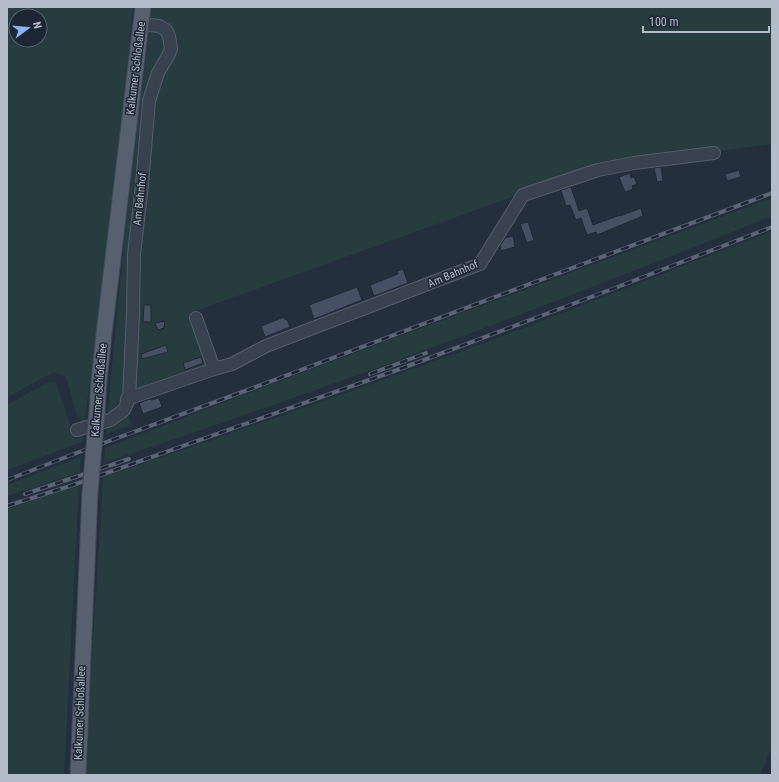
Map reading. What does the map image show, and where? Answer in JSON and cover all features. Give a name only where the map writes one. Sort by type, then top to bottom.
[{"type":"main road","name":"Kalkumer Schloßallee","points":[[78,775],[90,492],[98,380],[143,7]]},
{"type":"street","name":"Am Bahnhof","points":[[141,24],[159,26],[166,30],[170,49],[168,56],[158,73],[148,101],[142,185],[134,254],[133,314],[128,399],[232,364],[266,346],[480,264],[523,196],[598,170],[714,153]]},
{"type":"street","points":[[196,318],[214,369]]},
{"type":"street","points":[[77,430],[110,420],[124,410],[128,399]]},
{"type":"green space","points":[[7,7],[133,7],[129,41],[131,50],[116,194],[84,424],[76,413],[66,377],[54,372],[7,398]]},
{"type":"green space","points":[[152,7],[772,7],[772,144],[634,162],[523,193],[190,313],[208,365],[138,390],[134,386],[127,399],[107,418],[125,231]]},
{"type":"green space","points":[[772,198],[772,216],[682,252],[410,356],[288,400],[104,463],[105,448],[325,364]]},
{"type":"green space","points":[[772,231],[772,747],[760,775],[85,775],[103,477],[284,415],[465,350]]},
{"type":"green space","points":[[54,381],[75,439],[83,436],[82,442],[7,470],[7,405],[48,382]]},
{"type":"green space","points":[[127,412],[132,425],[106,434],[107,425]]},
{"type":"green space","points":[[81,457],[80,472],[7,496],[7,485]]},
{"type":"green space","points":[[79,485],[64,775],[7,775],[7,509]]},
{"type":"building","points":[[661,167],[663,181],[657,182],[654,168]]},
{"type":"building","points":[[739,170],[741,177],[727,181],[725,174]]},
{"type":"building","points":[[630,173],[631,178],[634,177],[637,184],[632,186],[633,189],[625,192],[619,177]]},
{"type":"building","points":[[571,187],[579,211],[587,208],[593,225],[641,208],[643,216],[597,235],[596,232],[587,235],[581,218],[576,220],[570,205],[566,206],[561,190]]},
{"type":"building","points":[[528,222],[534,240],[527,243],[520,224]]},
{"type":"building","points":[[513,236],[515,247],[501,251],[500,246],[505,238]]},
{"type":"building","points":[[403,269],[408,283],[374,296],[370,285],[398,274],[397,271]]},
{"type":"building","points":[[357,287],[362,300],[314,319],[309,305]]},
{"type":"building","points":[[144,305],[151,305],[151,322],[143,322]]},
{"type":"building","points":[[284,317],[285,320],[287,319],[290,327],[265,337],[261,326]]},
{"type":"building","points":[[165,321],[164,328],[158,330],[155,323]]},
{"type":"building","points":[[166,345],[168,352],[142,359],[141,354]]},
{"type":"building","points":[[201,357],[203,363],[185,370],[183,363]]},
{"type":"building","points":[[159,398],[162,407],[143,414],[139,403],[150,399]]},
{"type":"railway","points":[[7,480],[772,193]]},
{"type":"railway","points":[[7,506],[70,486],[400,369],[772,227]]},
{"type":"railway","points":[[370,374],[426,353]]},
{"type":"railway","points":[[25,494],[129,459]]}]
